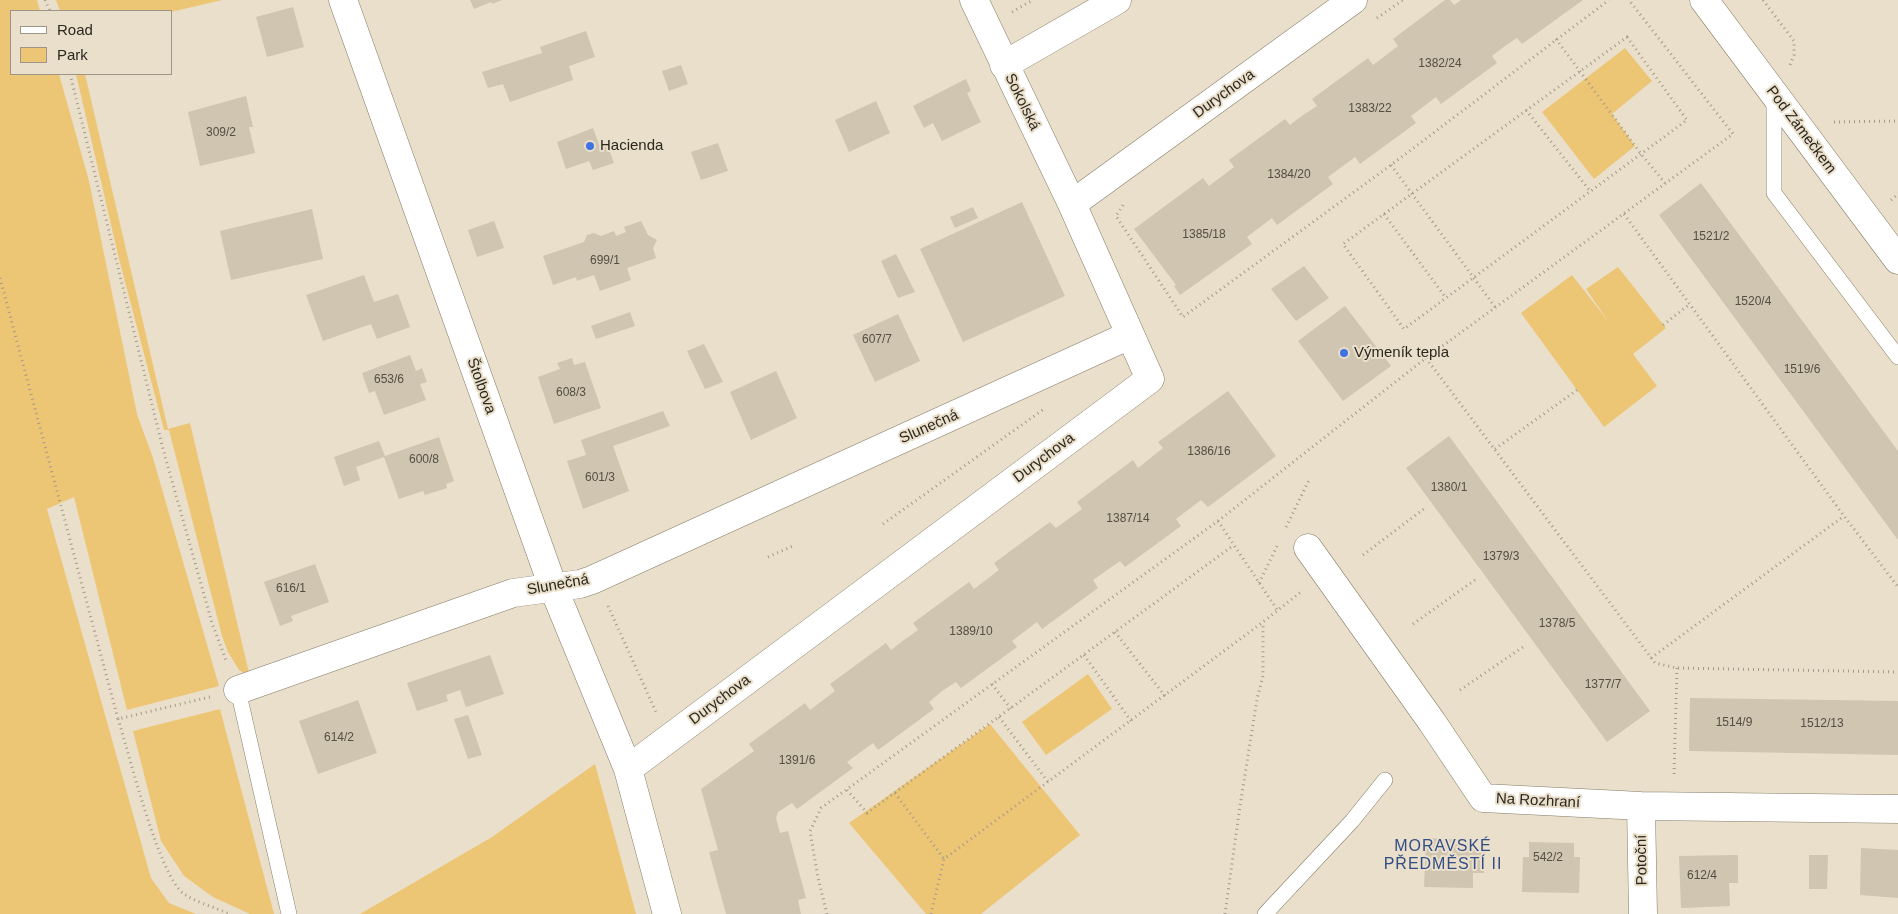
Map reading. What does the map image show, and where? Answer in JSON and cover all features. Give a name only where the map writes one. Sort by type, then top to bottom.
[{"type":"street","name":"Štolbova","points":[[343,0],[566,585],[628,769]]},
{"type":"street","name":"Sokolská","points":[[974,0],[1072,204]]},
{"type":"street","points":[[1004,64],[1117,0]]},
{"type":"street","name":"Durychova","points":[[628,769],[1150,379],[1072,204],[1353,0]]},
{"type":"street","name":"Pod Zámečkem","points":[[1704,0],[1781,84],[1898,260]]},
{"type":"street","name":"Slunečná","points":[[238,690],[512,593],[566,585],[600,576],[1130,335]]},
{"type":"street","name":"Na Rozhraní","points":[[1308,548],[1432,722],[1483,798],[1641,806],[1898,809]]},
{"type":"street","points":[[628,769],[666,914]]},
{"type":"street","name":"Potoční","points":[[1641,806],[1643,914]]},
{"type":"lane","points":[[1781,84],[1774,193],[1898,357]]},
{"type":"lane","points":[[238,690],[289,914]]},
{"type":"lane","points":[[1265,914],[1352,821],[1385,780]]},
{"type":"path","points":[[1371,23],[1403,0]]},
{"type":"path","points":[[1126,201],[1116,216],[1183,317],[1391,165],[1609,0]]},
{"type":"path","points":[[827,914],[818,878],[810,831],[821,808],[1218,521],[1426,358],[1733,134],[1629,0]]},
{"type":"path","points":[[1763,0],[1794,41],[1794,55],[1781,84]]},
{"type":"path","points":[[1627,37],[1687,120],[1404,329],[1343,244],[1526,110],[1627,37]]},
{"type":"path","points":[[1556,39],[1665,184]]},
{"type":"path","points":[[70,75],[163,449],[212,623],[238,690],[118,720]]},
{"type":"path","points":[[1526,110],[1590,191]]},
{"type":"path","points":[[1826,123],[1898,121]]},
{"type":"path","points":[[1391,165],[1495,308]]},
{"type":"path","points":[[1384,214],[1446,298]]},
{"type":"path","points":[[1624,214],[1898,587]]},
{"type":"path","points":[[0,278],[118,720],[158,851],[170,879],[183,894],[229,914]]},
{"type":"path","points":[[1663,325],[1690,304]]},
{"type":"path","points":[[1426,358],[1655,663],[1677,668],[1898,672]]},
{"type":"path","points":[[1495,449],[1577,390]]},
{"type":"path","points":[[883,524],[1050,405]]},
{"type":"path","points":[[1363,555],[1425,508]]},
{"type":"path","points":[[1651,658],[1844,516]]},
{"type":"path","points":[[1218,521],[1278,612]]},
{"type":"path","points":[[768,557],[795,545]]},
{"type":"path","points":[[847,790],[867,814],[1234,545]]},
{"type":"path","points":[[931,914],[944,859],[1278,612],[1325,572]]},
{"type":"path","points":[[1413,624],[1475,580]]},
{"type":"path","points":[[566,585],[604,598],[668,739]]},
{"type":"path","points":[[1225,914],[1257,699],[1263,676],[1263,622]]},
{"type":"path","points":[[1115,632],[1165,696]]},
{"type":"path","points":[[1460,690],[1526,645]]},
{"type":"path","points":[[1084,655],[1131,720]]},
{"type":"path","points":[[1674,774],[1677,668]]},
{"type":"path","points":[[992,684],[1011,709]]},
{"type":"path","points":[[999,717],[1048,782]]},
{"type":"path","points":[[895,793],[944,859]]},
{"type":"green space","points":[[0,0],[37,0],[40,10],[10,10],[10,75],[59,75],[89,181],[137,414],[153,458],[219,686],[127,710],[74,497],[47,509],[151,878],[169,903],[196,914],[0,914]]},
{"type":"green space","points":[[56,0],[222,0],[172,12],[172,10],[60,10]]},
{"type":"green space","points":[[1625,48],[1652,81],[1612,114],[1635,146],[1594,179],[1542,112]]},
{"type":"green space","points":[[76,75],[85,75],[168,429],[190,423],[250,677],[239,670],[228,652],[222,636],[169,430],[164,430],[118,255]]},
{"type":"green space","points":[[1618,267],[1666,328],[1633,354],[1657,386],[1604,427],[1521,313],[1572,275],[1608,321],[1586,289]]},
{"type":"green space","points":[[1088,674],[1112,709],[1046,755],[1022,722]]},
{"type":"green space","points":[[220,709],[274,914],[250,914],[213,897],[184,876],[161,841],[133,731]]},
{"type":"green space","points":[[990,724],[1080,835],[981,914],[926,914],[849,823]]},
{"type":"green space","points":[[595,764],[636,914],[360,914],[492,837]]},
{"type":"building","points":[[470,0],[502,0],[474,9]]},
{"type":"building","points":[[1445,0],[1450,0],[1454,5],[1461,0],[1583,0],[1522,44],[1517,38],[1505,46],[1492,56],[1497,63],[1441,104],[1436,97],[1411,116],[1416,123],[1360,164],[1355,157],[1328,177],[1333,184],[1277,225],[1272,218],[1247,237],[1252,244],[1180,295],[1174,286],[1176,285],[1134,229],[1203,178],[1209,186],[1234,167],[1229,160],[1285,119],[1290,125],[1317,106],[1312,99],[1368,58],[1373,65],[1398,46],[1393,39]]},
{"type":"building","points":[[293,7],[304,47],[267,57],[256,17]]},
{"type":"building","points":[[586,31],[595,57],[569,66],[573,80],[510,102],[503,84],[488,88],[482,72],[542,53],[540,47]]},
{"type":"building","points":[[681,65],[688,84],[669,91],[662,71]]},
{"type":"building","points":[[966,79],[971,91],[967,93],[981,122],[942,141],[933,123],[924,128],[913,106]]},
{"type":"building","points":[[246,96],[253,127],[249,127],[255,153],[200,166],[188,112]]},
{"type":"building","points":[[876,101],[890,133],[849,152],[835,120]]},
{"type":"building","points":[[593,128],[600,147],[607,144],[614,163],[593,170],[589,161],[566,169],[557,142]]},
{"type":"building","points":[[718,143],[728,171],[701,180],[691,152]]},
{"type":"building","points":[[1701,183],[1898,451],[1898,540],[1659,215]]},
{"type":"building","points":[[1022,202],[1065,296],[963,342],[920,249]]},
{"type":"building","points":[[973,207],[978,218],[955,228],[950,217]]},
{"type":"building","points":[[312,209],[323,259],[231,280],[220,231]]},
{"type":"building","points":[[494,221],[504,248],[477,257],[468,230]]},
{"type":"building","points":[[641,221],[648,235],[657,240],[653,248],[656,258],[627,268],[631,280],[600,291],[594,275],[577,281],[576,277],[553,285],[543,256],[584,242],[587,235],[594,233],[601,236],[614,231],[616,236],[626,232],[624,227]]},
{"type":"building","points":[[896,254],[915,292],[898,298],[881,261]]},
{"type":"building","points":[[1304,266],[1329,298],[1296,321],[1271,289]]},
{"type":"building","points":[[364,275],[374,302],[398,294],[410,327],[377,339],[371,324],[323,341],[306,295]]},
{"type":"building","name":"Výmeník tepla","points":[[1345,306],[1391,366],[1343,401],[1298,341]]},
{"type":"building","points":[[630,312],[635,326],[596,339],[591,326]]},
{"type":"building","points":[[898,314],[920,361],[875,382],[853,335]]},
{"type":"building","points":[[704,344],[723,382],[705,389],[687,351]]},
{"type":"building","points":[[410,355],[416,371],[422,368],[427,382],[420,384],[426,400],[384,415],[375,391],[369,393],[362,373]]},
{"type":"building","points":[[572,358],[574,365],[585,362],[601,408],[554,424],[538,377],[560,369],[557,363]]},
{"type":"building","points":[[776,371],[797,418],[751,440],[730,392]]},
{"type":"building","points":[[1228,391],[1276,456],[1208,507],[1201,500],[1176,519],[1181,526],[1125,567],[1120,561],[1093,580],[1098,588],[1042,629],[1037,622],[1012,641],[1017,647],[961,688],[956,682],[942,691],[929,702],[934,709],[878,750],[873,743],[847,762],[853,768],[797,809],[792,803],[778,812],[776,818],[780,833],[788,831],[806,898],[798,900],[801,914],[726,914],[709,852],[718,850],[701,789],[754,751],[749,744],[805,703],[810,710],[835,691],[830,684],[886,643],[891,650],[918,630],[913,623],[969,582],[974,589],[999,570],[994,563],[1050,522],[1056,528],[1082,509],[1077,502],[1133,460],[1138,468],[1163,448],[1158,442]]},
{"type":"building","points":[[663,411],[670,426],[613,446],[629,491],[583,509],[567,461],[586,455],[581,440]]},
{"type":"building","points":[[1449,436],[1650,711],[1607,742],[1406,468]]},
{"type":"building","points":[[439,437],[454,481],[446,484],[447,488],[425,495],[423,491],[399,499],[384,457],[356,467],[360,480],[344,486],[334,457],[379,441],[385,456]]},
{"type":"building","points":[[315,564],[329,602],[291,616],[293,621],[280,626],[264,582]]},
{"type":"building","points":[[490,655],[504,694],[466,707],[460,690],[446,695],[448,701],[417,711],[407,683]]},
{"type":"building","points":[[1690,698],[1898,701],[1898,755],[1689,751]]},
{"type":"building","points":[[358,700],[377,753],[318,774],[299,721]]},
{"type":"building","points":[[468,715],[482,755],[468,759],[454,719]]},
{"type":"building","points":[[1426,838],[1474,840],[1474,848],[1484,848],[1484,873],[1473,873],[1473,888],[1424,887]]},
{"type":"building","points":[[1529,842],[1574,843],[1574,857],[1580,857],[1579,893],[1522,892],[1523,857],[1529,857]]},
{"type":"building","points":[[1861,848],[1898,850],[1898,898],[1860,895]]},
{"type":"building","points":[[1738,855],[1738,883],[1729,883],[1730,906],[1681,908],[1679,856]]},
{"type":"building","points":[[1809,855],[1828,855],[1827,889],[1809,889]]},
{"type":"place","name":"Hacienda","points":[[590,146]]},
{"type":"place","name":"Výmeník tepla","points":[[1344,353]]},
{"type":"district","name":"MORAVSKÉ PŘEDMĚSTÍ II","points":[[1443,856]]}]
